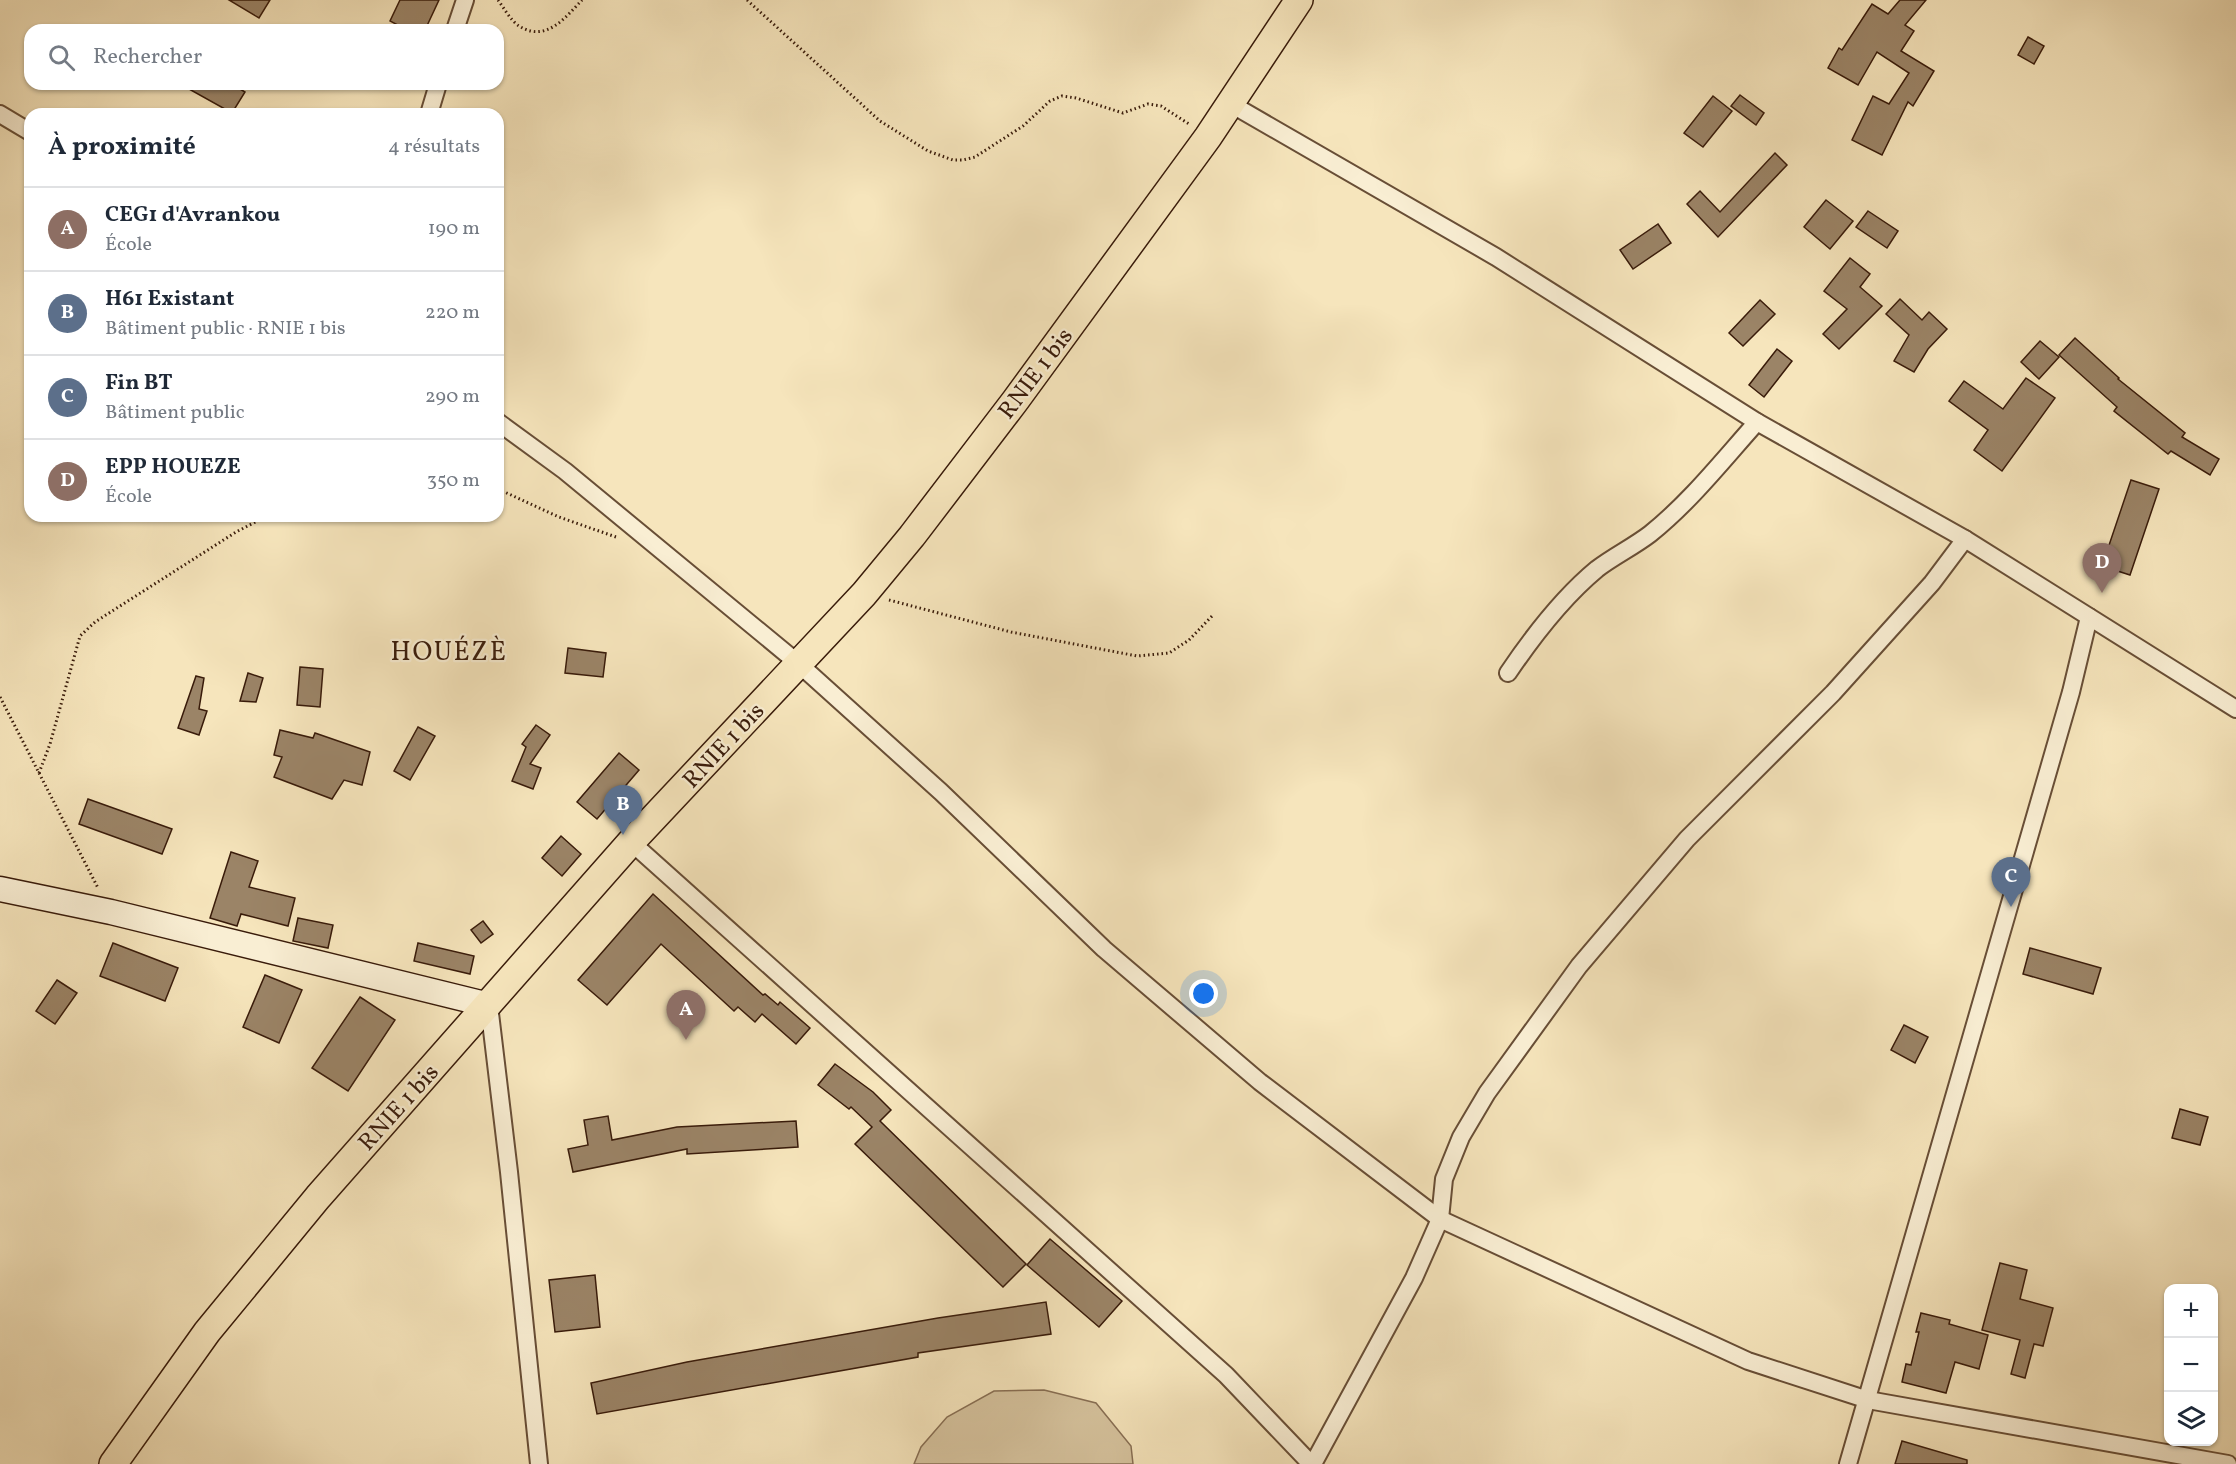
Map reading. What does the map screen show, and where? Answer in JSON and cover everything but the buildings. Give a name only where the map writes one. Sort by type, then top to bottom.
[{"type":"main road","name":"RNIE 1 bis","points":[[113,1464],[200,1342],[318,1197],[631,842],[864,594],[912,536],[1015,401],[1208,137],[1299,0]]},
{"type":"street","points":[[457,24],[465,0]]},
{"type":"street","points":[[431,108],[436,90]]},
{"type":"street","points":[[1231,104],[1496,258],[1757,422],[1965,539],[2236,709]]},
{"type":"street","points":[[0,114],[24,128]]},
{"type":"street","points":[[1508,673],[1535,634],[1573,593],[1596,570],[1650,534],[1686,500],[1757,422]]},
{"type":"street","points":[[504,426],[565,471],[799,664],[941,792],[1104,949],[1260,1082],[1440,1219],[1748,1361],[1868,1401],[2228,1464]]},
{"type":"street","points":[[631,842],[1226,1375],[1312,1464],[1414,1278],[1440,1219],[1444,1179],[1461,1137],[1487,1093],[1579,966],[1687,839],[1841,685],[1932,583],[1965,539]]},
{"type":"street","points":[[1848,1464],[2068,703],[2089,617]]},
{"type":"street","points":[[0,889],[111,912],[489,1005],[540,1464]]},
{"type":"path","points":[[498,0],[518,26],[537,32],[556,27],[582,0]]},
{"type":"path","points":[[747,0],[880,121],[928,151],[953,160],[975,157],[1023,126],[1050,101],[1062,96],[1076,98],[1123,113],[1148,104],[1161,106],[1208,137]]},
{"type":"path","points":[[504,492],[559,517],[620,539]]},
{"type":"path","points":[[39,773],[51,744],[80,636],[95,622],[255,522]]},
{"type":"path","points":[[864,594],[1011,632],[1137,656],[1169,653],[1190,640],[1214,614]]},
{"type":"path","points":[[0,697],[111,912]]},
{"type":"shaded area","points":[[1044,1390],[1096,1403],[1131,1446],[1133,1464],[914,1464],[921,1447],[947,1417],[994,1391]]},
{"type":"place","name":"EPP HOUEZE","points":[[2102,593]]},
{"type":"place","name":"H61 Existant","points":[[623,835]]},
{"type":"place","name":"Fin BT","points":[[2011,907]]},
{"type":"place","name":"CEG1 d'Avrankou","points":[[686,1040]]},
{"type":"district","name":"HOUÉZÈ","points":[[449,651]]}]
